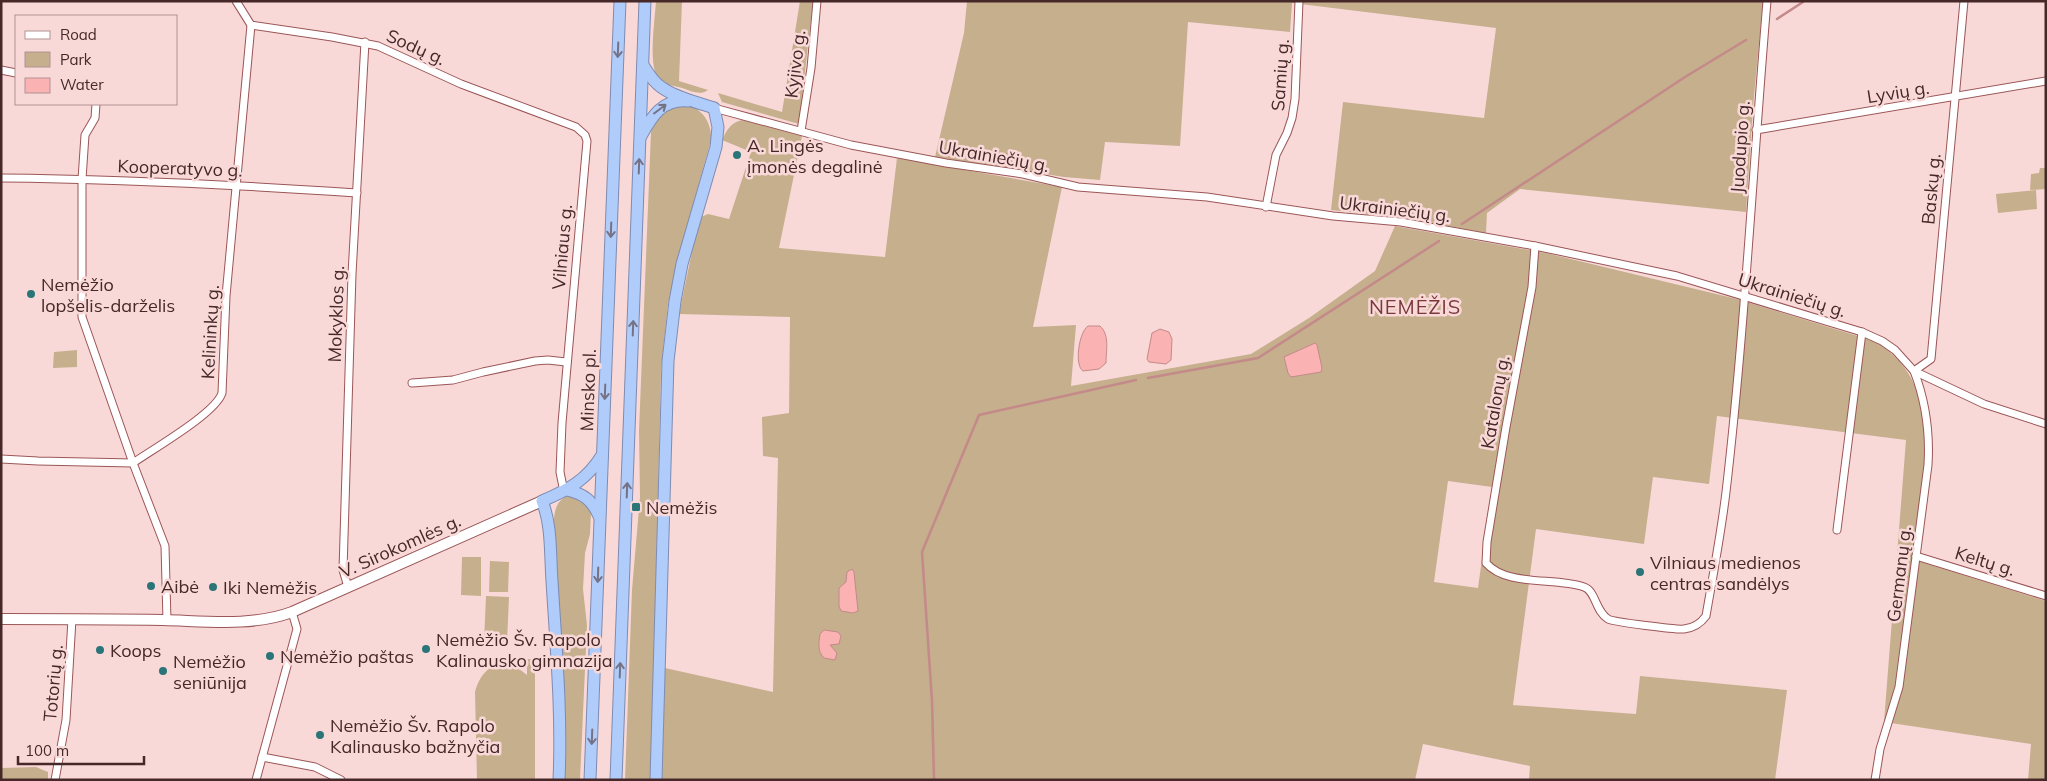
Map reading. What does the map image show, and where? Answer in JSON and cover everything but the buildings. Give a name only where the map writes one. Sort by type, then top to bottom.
[{"type":"highway","name":"Minsko pl.","points":[[590,780],[620,1]]},
{"type":"highway","points":[[616,780],[645,1]]},
{"type":"highway","points":[[643,65],[661,87],[692,101],[714,108],[718,127],[717,142],[682,264],[675,301],[668,361],[656,780]]},
{"type":"highway","points":[[640,136],[654,113],[661,107],[673,101],[692,101]]},
{"type":"highway","points":[[558,780],[558,682],[548,534],[545,508],[542,501],[566,491],[588,475],[603,454]]},
{"type":"highway","points":[[566,491],[583,495],[589,499],[600,518]]},
{"type":"main road","name":"V. Sirokomlės g.","points":[[1,619],[261,621],[292,612],[542,501]]},
{"type":"street","points":[[236,1],[251,26]]},
{"type":"street","name":"Kyjivo g.","points":[[801,131],[817,1]]},
{"type":"street","name":"Samių g.","points":[[1266,207],[1276,155],[1288,133],[1292,118],[1295,99],[1299,1]]},
{"type":"street","name":"Juodupio g.","points":[[1486,563],[1496,571],[1511,578],[1566,582],[1587,588],[1593,594],[1596,606],[1609,619],[1683,629],[1696,625],[1706,616],[1726,493],[1744,296],[1767,1]]},
{"type":"street","name":"Baskų g.","points":[[1914,371],[1931,359],[1964,1]]},
{"type":"street","name":"Sodų g.","points":[[251,26],[366,42],[460,84],[576,127],[586,135]]},
{"type":"street","name":"Kelininkų g.","points":[[134,463],[198,419],[220,399],[222,393],[226,296],[251,26]]},
{"type":"street","name":"Mokyklos g.","points":[[348,587],[343,570],[352,274],[366,42]]},
{"type":"street","points":[[1,70],[15,73]]},
{"type":"street","name":"Lyvių g.","points":[[1756,130],[2046,81]]},
{"type":"street","points":[[96,105],[94,118],[85,135],[82,179],[82,317],[165,546],[167,620]]},
{"type":"street","name":"Ukrainiečių g.","points":[[714,108],[851,145],[946,163],[1023,174],[1078,187],[1208,197],[1333,216],[1401,222],[1535,246],[1677,276],[1862,332],[1889,346],[1914,371],[1984,404],[2046,424]]},
{"type":"street","name":"Vilniaus g.","points":[[566,491],[560,472],[566,362],[587,141],[586,135]]},
{"type":"street","name":"Kooperatyvo g.","points":[[1,178],[235,185],[357,193]]},
{"type":"street","name":"Katalonų g.","points":[[1486,563],[1487,542],[1513,382],[1532,287],[1535,246]]},
{"type":"street","points":[[1837,530],[1862,332]]},
{"type":"street","points":[[412,383],[453,380],[535,361],[566,362]]},
{"type":"street","name":"Germanų g.","points":[[1875,780],[1880,749],[1899,687],[1926,486],[1929,447],[1926,409],[1914,371]]},
{"type":"street","points":[[1,459],[134,463]]},
{"type":"street","name":"Keltų g.","points":[[1916,556],[2046,596]]},
{"type":"street","points":[[256,780],[297,629],[292,612]]},
{"type":"street","name":"Totorių g.","points":[[55,780],[66,720],[72,619]]},
{"type":"street","points":[[262,757],[315,767],[341,780]]},
{"type":"green space","points":[[656,1],[682,1],[679,81],[708,90],[705,92],[695,92],[669,85],[658,78],[653,63]]},
{"type":"green space","points":[[800,1],[813,1],[799,124],[722,102],[718,93],[782,112]]},
{"type":"green space","points":[[967,1],[1763,1],[1746,212],[1520,189],[1487,213],[1486,233],[1406,218],[1331,210],[1343,102],[1484,118],[1496,28],[1292,3],[1290,32],[1188,22],[1180,146],[1105,142],[1100,180],[1064,177],[935,157],[964,33]]},
{"type":"green space","points":[[688,105],[698,110],[706,118],[710,128],[711,140],[677,262],[668,304],[661,370],[651,780],[625,780],[632,590],[640,497],[639,431],[651,132],[657,120],[665,112]]},
{"type":"green space","points":[[742,120],[802,136],[779,248],[885,257],[897,158],[1062,187],[1033,327],[1076,325],[1071,386],[1251,354],[1309,318],[1375,271],[1395,226],[1546,253],[1737,299],[1874,341],[1898,360],[1913,383],[1922,409],[1925,438],[1924,467],[1912,555],[1921,562],[2046,601],[2046,780],[2028,780],[2031,744],[1884,722],[1906,440],[1717,416],[1709,484],[1653,477],[1644,544],[1536,529],[1513,705],[1636,714],[1640,676],[1787,690],[1775,780],[1529,780],[1530,766],[1423,744],[1415,780],[662,780],[665,668],[773,692],[778,458],[763,456],[762,417],[789,413],[790,317],[679,314],[698,223],[701,217],[708,214],[729,219],[751,152],[722,140],[729,127]],"holes":[[[1448,481],[1492,487],[1478,588],[1434,582]]]},
{"type":"green space","points":[[2040,168],[2046,168],[2046,189],[2030,190],[2031,174],[2039,173]]},
{"type":"green space","points":[[2036,190],[2037,209],[1998,213],[1996,194]]},
{"type":"green space","points":[[77,350],[77,367],[53,368],[54,352]]},
{"type":"green space","points":[[569,495],[581,497],[591,512],[590,534],[585,553],[583,589],[587,625],[580,780],[563,780],[554,515],[558,503]]},
{"type":"green space","points":[[462,557],[481,557],[481,596],[461,595]]},
{"type":"green space","points":[[490,561],[509,562],[508,592],[489,592]]},
{"type":"green space","points":[[486,596],[509,597],[507,642],[484,642]]},
{"type":"green space","points":[[527,659],[535,659],[535,780],[477,780],[475,692],[478,682],[489,669],[503,664],[511,665],[527,675]]},
{"type":"green space","points":[[36,767],[48,772],[48,780],[1,780],[1,768]]},
{"type":"water","points":[[1088,326],[1100,326],[1105,334],[1107,343],[1106,363],[1099,369],[1083,371],[1080,368],[1078,356],[1082,335]]},
{"type":"water","points":[[1160,329],[1169,332],[1172,339],[1171,360],[1166,364],[1149,362],[1147,359],[1152,333]]},
{"type":"water","points":[[1315,343],[1322,368],[1321,372],[1291,377],[1288,373],[1284,357]]},
{"type":"water","points":[[852,569],[854,572],[858,611],[853,613],[841,611],[839,606],[839,588],[846,582],[847,572]]},
{"type":"water","points":[[824,630],[838,632],[841,636],[839,644],[830,645],[837,653],[835,660],[824,658],[820,653],[820,634]]},
{"type":"waterway","points":[[1777,19],[1803,2]]},
{"type":"waterway","points":[[1462,224],[1685,77],[1746,40]]},
{"type":"waterway","points":[[1148,378],[1258,358],[1439,241]]},
{"type":"waterway","points":[[934,780],[932,701],[922,552],[979,415],[1136,380]]},
{"type":"place","name":"A. Lingės įmonės degalinė","points":[[737,155]]},
{"type":"place","name":"Nemėžio lopšelis-darželis","points":[[31,294]]},
{"type":"place","name":"Nemėžis","points":[[636,507]]},
{"type":"place","name":"Vilniaus medienos centras sandėlys","points":[[1640,572]]},
{"type":"place","name":"Aibė","points":[[151,586]]},
{"type":"place","name":"Iki Nemėžis","points":[[213,587]]},
{"type":"place","name":"Nemėžio Šv. Rapolo Kalinausko gimnazija","points":[[426,649]]},
{"type":"place","name":"Koops","points":[[100,650]]},
{"type":"place","name":"Nemėžio paštas","points":[[270,656]]},
{"type":"place","name":"Nemėžio seniūnija","points":[[163,671]]},
{"type":"place","name":"Nemėžio Šv. Rapolo Kalinausko bažnyčia","points":[[320,735]]},
{"type":"district","name":"NEMĖŽIS","points":[[1415,306]]}]
